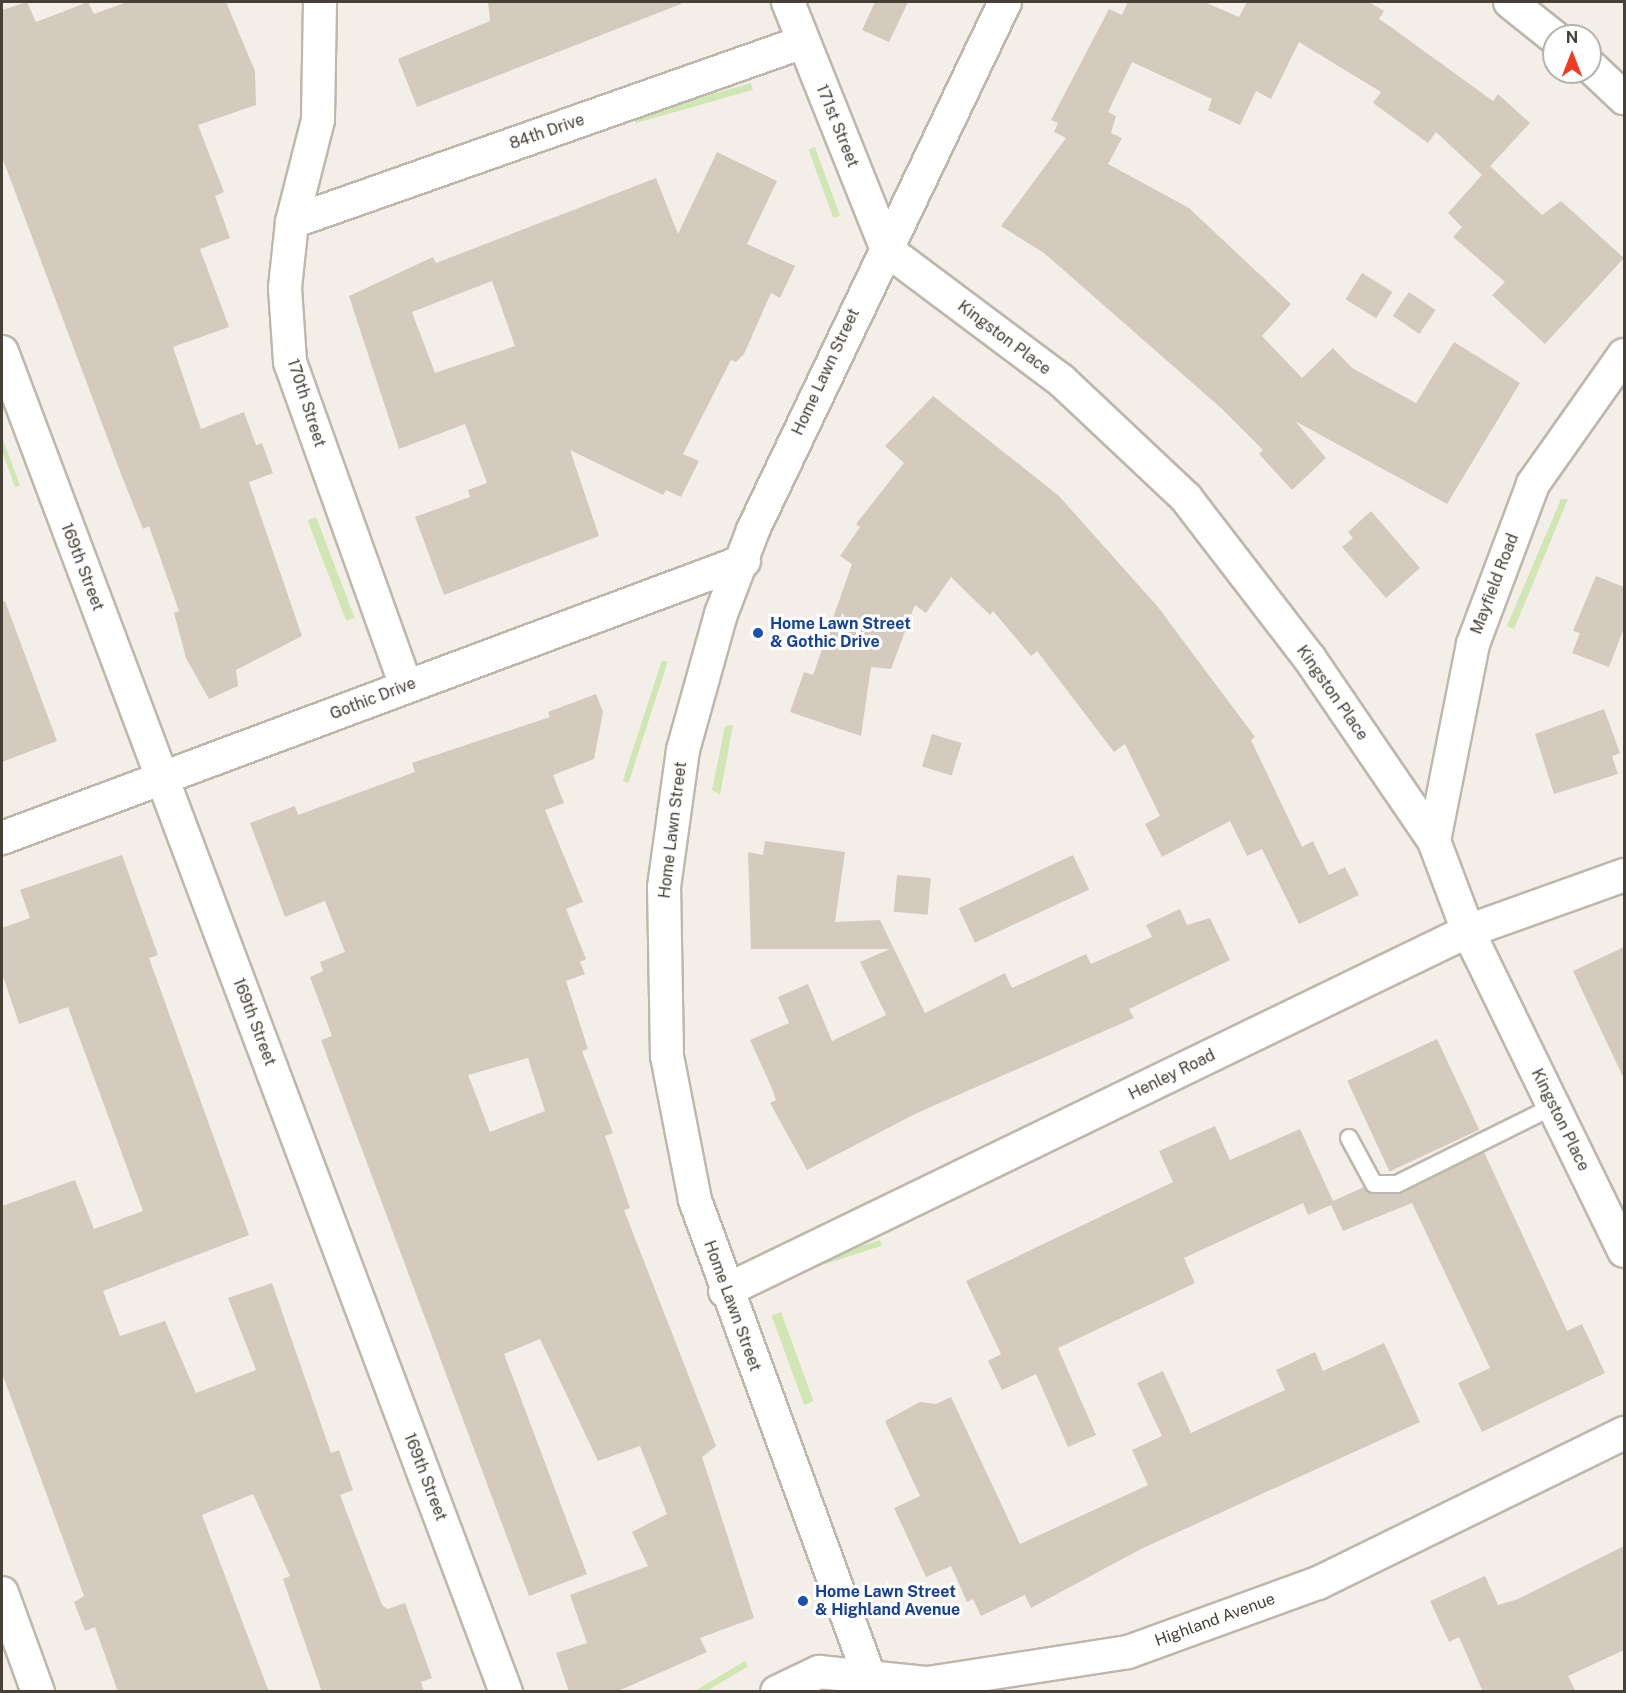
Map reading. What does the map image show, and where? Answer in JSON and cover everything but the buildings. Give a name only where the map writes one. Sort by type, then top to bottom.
[{"type":"street","name":"170th Street","points":[[320,2],[318,120],[292,222],[285,288],[290,362],[406,686]]},
{"type":"street","name":"171st Street","points":[[788,2],[887,250]]},
{"type":"street","name":"Home Lawn Street","points":[[873,1684],[725,1291],[695,1200],[674,1107],[662,950],[683,750],[721,614],[744,561],[753,530],[870,275],[887,250],[1005,2]]},
{"type":"street","points":[[1510,2],[1542,27]]},
{"type":"street","name":"84th Drive","points":[[292,222],[803,42]]},
{"type":"street","points":[[1602,77],[1624,98]]},
{"type":"street","name":"Kingston Place","points":[[887,250],[1061,380],[1186,498],[1310,659],[1434,841],[1468,931],[1624,1251]]},
{"type":"street","name":"169th Street","points":[[2,352],[506,1692]]},
{"type":"street","name":"Mayfield Road","points":[[1434,841],[1473,644],[1533,484],[1624,355]]},
{"type":"street","name":"Gothic Drive","points":[[2,838],[744,561]]},
{"type":"street","name":"Henley Road","points":[[725,1291],[1468,931],[1624,874]]},
{"type":"street","name":"Highland Avenue","points":[[777,1692],[819,1672],[873,1684],[928,1683],[1128,1652],[1318,1583],[1624,1433]]},
{"type":"street","points":[[2,1593],[38,1692]]},
{"type":"lane","points":[[1349,1138],[1374,1184],[1397,1184],[1554,1106]]},
{"type":"green space","points":[[751,83],[753,90],[636,123],[634,117]]},
{"type":"green space","points":[[815,147],[840,216],[833,218],[808,149]]},
{"type":"green space","points":[[2,437],[20,486],[15,487],[2,451]]},
{"type":"green space","points":[[1561,499],[1568,499],[1514,629],[1507,626]]},
{"type":"green space","points":[[316,517],[355,618],[346,621],[308,520]]},
{"type":"green space","points":[[662,660],[668,662],[628,783],[623,781]]},
{"type":"green space","points":[[733,725],[720,795],[712,790],[725,726]]},
{"type":"green space","points":[[880,1240],[882,1246],[782,1278],[780,1272]]},
{"type":"green space","points":[[781,1312],[813,1401],[804,1405],[772,1315]]},
{"type":"green space","points":[[745,1661],[748,1666],[705,1692],[695,1691]]},
{"type":"place","name":"Home Lawn Street & Gothic Drive","points":[[758,633]]},
{"type":"place","name":"Home Lawn Street & Highland Avenue","points":[[803,1601]]}]
